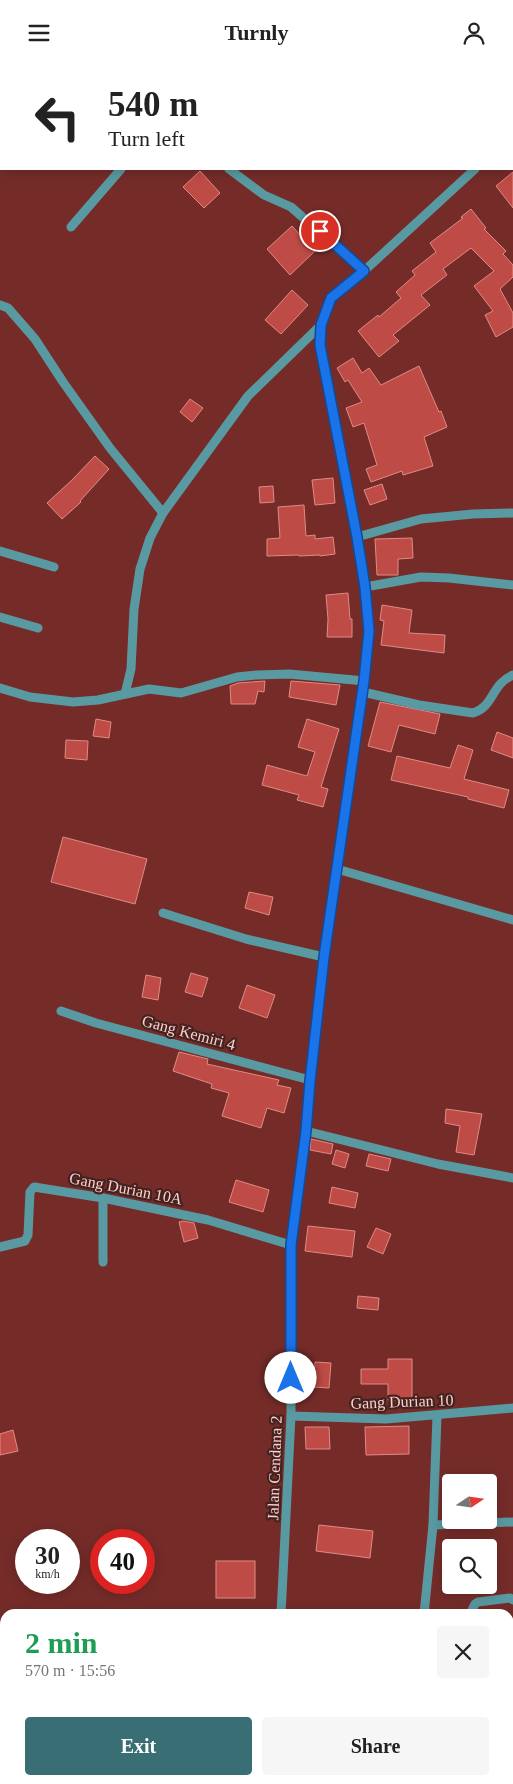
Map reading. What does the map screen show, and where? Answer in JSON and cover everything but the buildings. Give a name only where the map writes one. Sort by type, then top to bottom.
[{"type":"street","points":[[71,227],[120,170]]},
{"type":"street","points":[[231,170],[264,195],[291,207],[364,271]]},
{"type":"street","name":"Jalan Cendana 2","points":[[281,1609],[291,1416],[291,1245],[306,1131],[324,957],[364,681],[369,631],[365,587],[357,537],[320,345],[321,325],[331,298],[364,271],[474,170]]},
{"type":"street","points":[[0,305],[8,309],[35,339],[110,448],[163,513]]},
{"type":"street","points":[[125,694],[131,669],[134,609],[140,569],[150,538],[163,513],[248,396],[321,325]]},
{"type":"street","points":[[357,537],[421,519],[472,514],[513,513]]},
{"type":"street","points":[[0,551],[54,567]]},
{"type":"street","points":[[365,587],[421,577],[450,578],[513,585]]},
{"type":"street","points":[[0,617],[38,628]]},
{"type":"street","points":[[0,689],[30,697],[73,702],[98,700],[150,689],[181,693],[236,677],[257,675],[289,674],[364,681]]},
{"type":"street","points":[[362,692],[419,705],[473,713],[485,707],[500,683],[513,675]]},
{"type":"street","points":[[337,869],[513,920]]},
{"type":"street","points":[[163,913],[246,939],[324,957]]},
{"type":"street","name":"Gang Kemiri 4","points":[[61,1011],[96,1023],[310,1081]]},
{"type":"street","points":[[306,1131],[438,1164],[513,1178]]},
{"type":"street","name":"Gang Durian 10A","points":[[0,1247],[25,1241],[28,1235],[30,1192],[34,1187],[103,1198],[208,1219],[291,1245]]},
{"type":"street","points":[[103,1198],[103,1262]]},
{"type":"street","name":"Gang Durian 10","points":[[291,1416],[386,1419],[513,1408]]},
{"type":"street","points":[[425,1609],[433,1525],[437,1416]]},
{"type":"street","points":[[433,1525],[513,1522]]},
{"type":"street","points":[[472,1609],[478,1602],[513,1599]]},
{"type":"route","points":[[291,1378],[291,1245],[306,1131],[324,957],[364,681],[369,631],[365,587],[357,537],[320,345],[321,325],[331,298],[364,271],[320,231]]}]
